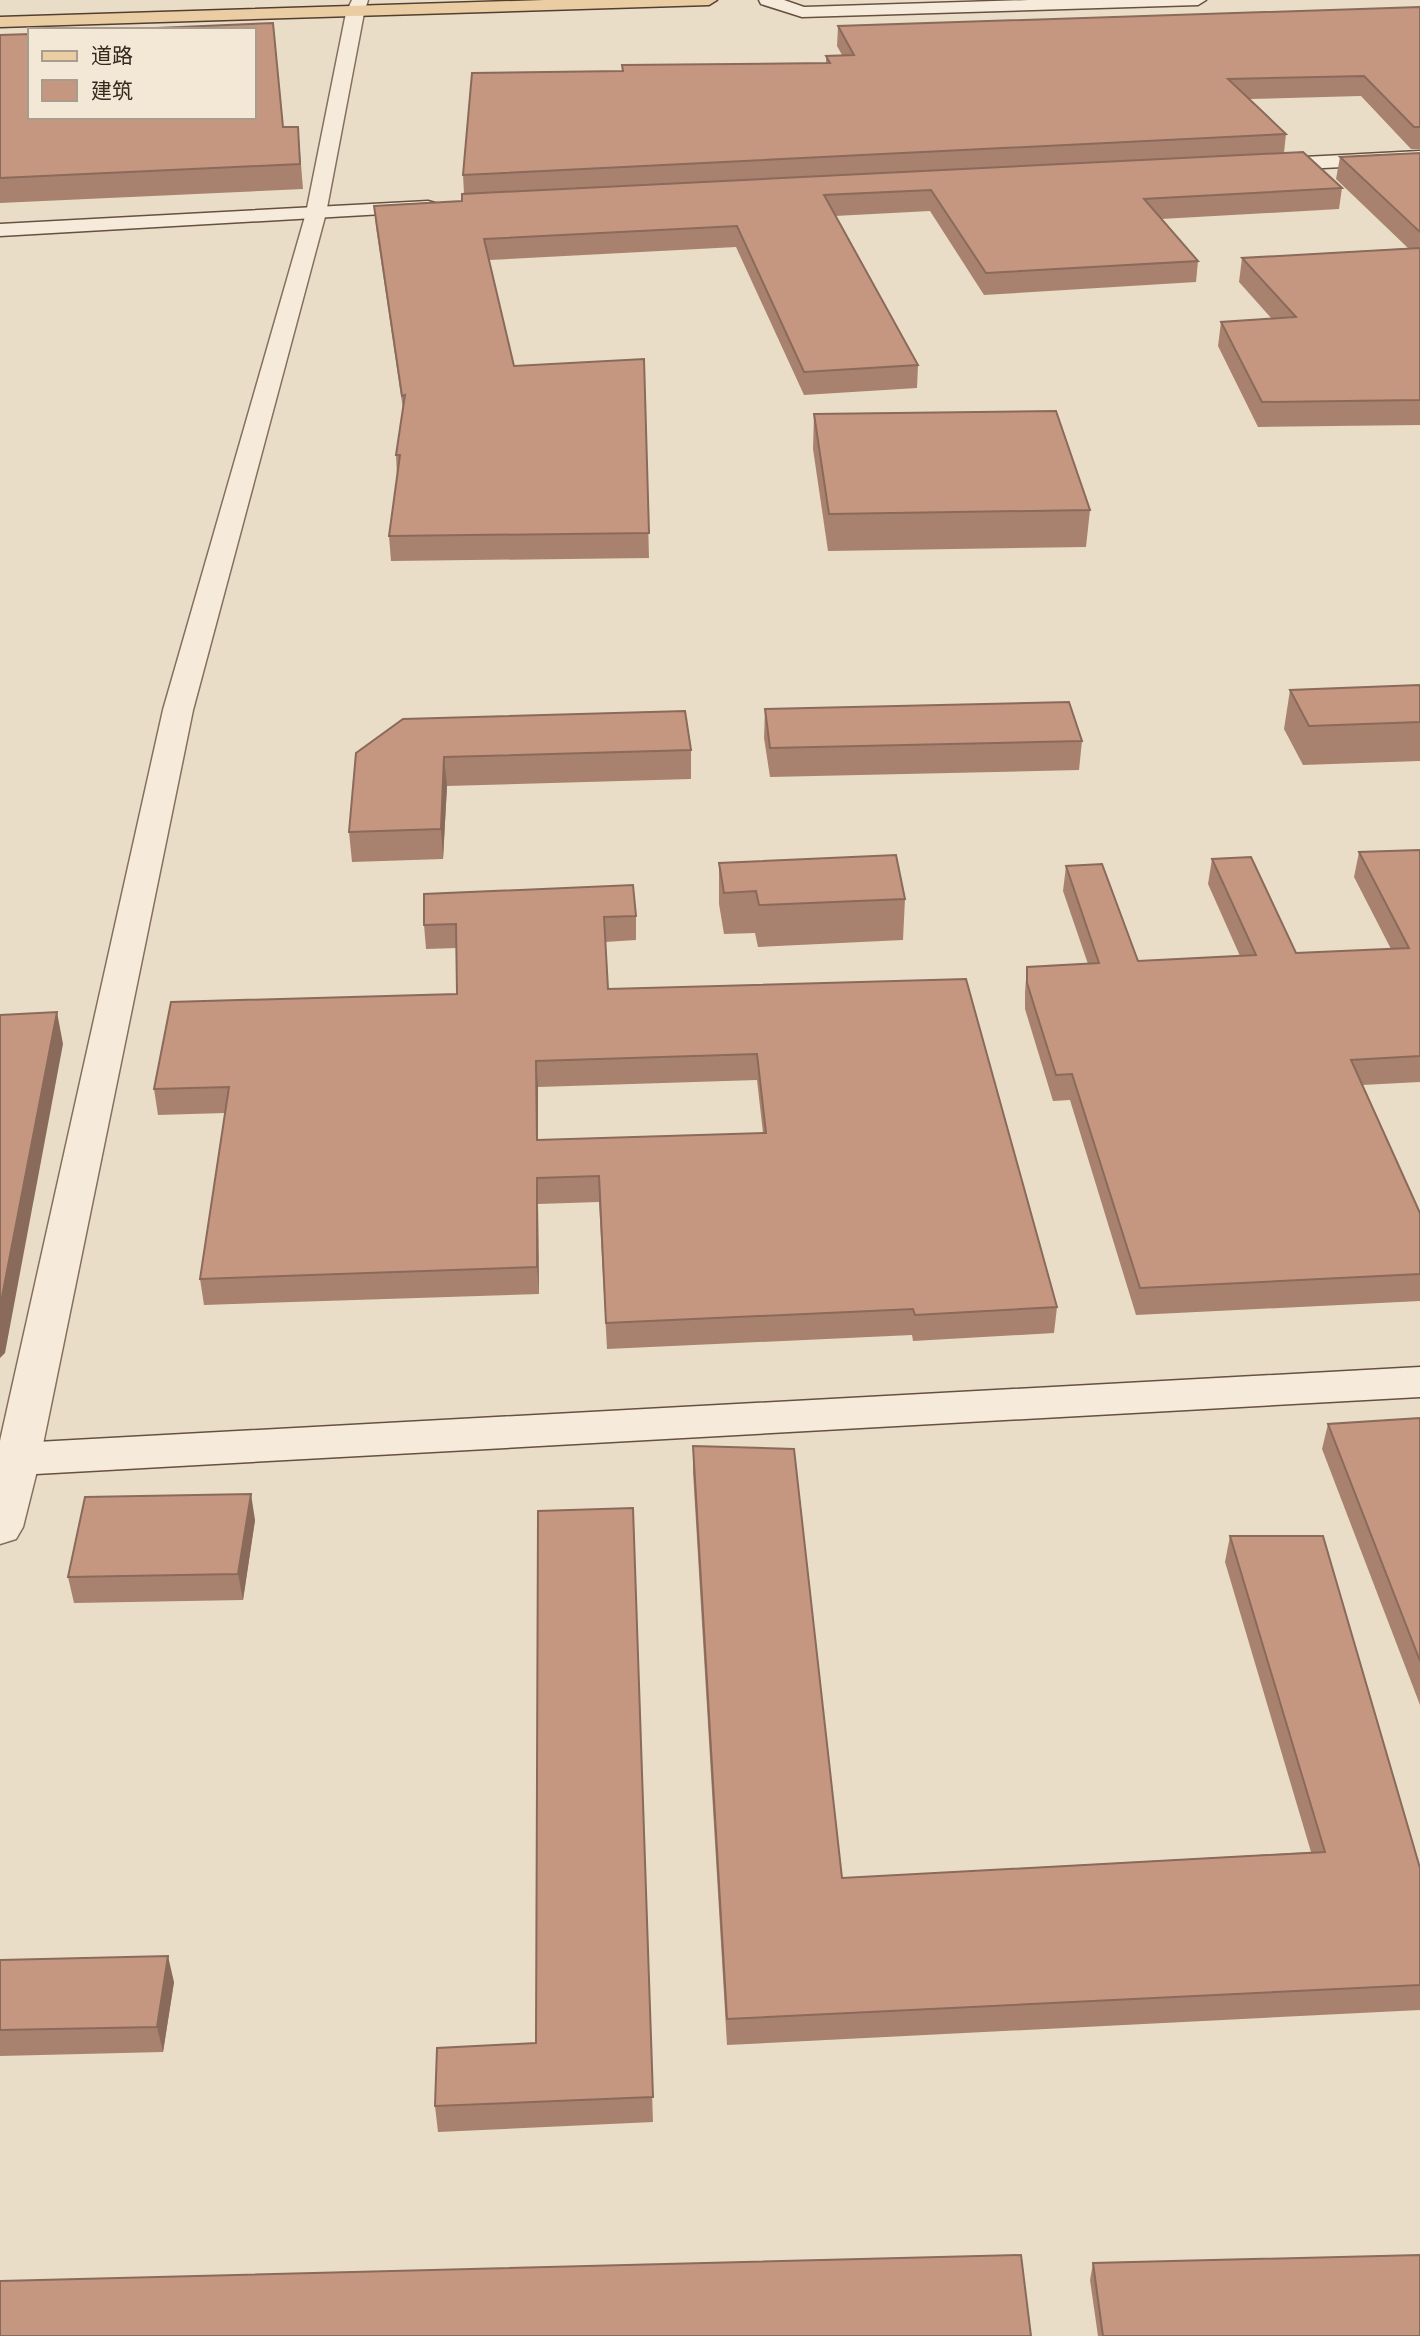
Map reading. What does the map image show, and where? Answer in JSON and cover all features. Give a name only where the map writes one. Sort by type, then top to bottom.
[{"type":"main road","points":[[0,22],[458,0]]},
{"type":"main road","points":[[0,14],[709,0]]},
{"type":"street","points":[[766,0],[802,12],[1198,0]]},
{"type":"street","points":[[0,1527],[9,1459],[178,710],[316,213],[358,5]]},
{"type":"street","points":[[1238,166],[1420,157]]},
{"type":"street","points":[[0,230],[442,206]]},
{"type":"street","points":[[9,1459],[1420,1382]]},
{"type":"building","points":[[1420,7],[1420,127],[1414,127],[1364,76],[1228,79],[1286,134],[463,175],[472,73],[623,71],[622,65],[830,63],[826,56],[854,55],[838,26]]},
{"type":"building","points":[[273,23],[283,127],[298,127],[300,164],[0,178],[0,35],[28,34],[28,119],[256,119],[256,28],[157,28]]},
{"type":"building","points":[[1303,152],[1342,188],[1144,199],[1198,261],[986,273],[931,190],[824,195],[918,365],[804,372],[737,226],[484,239],[514,366],[644,359],[649,533],[389,536],[400,455],[396,455],[405,395],[402,396],[374,206],[462,201],[462,194]]},
{"type":"building","points":[[1420,153],[1420,232],[1340,157]]},
{"type":"building","points":[[1420,248],[1420,400],[1262,402],[1221,322],[1296,317],[1242,258]]},
{"type":"building","points":[[1056,411],[1090,510],[829,514],[814,414]]},
{"type":"building","points":[[1419,685],[1420,722],[1309,726],[1290,690]]},
{"type":"building","points":[[1069,702],[1082,741],[770,748],[765,709]]},
{"type":"building","points":[[685,711],[691,750],[444,757],[441,829],[349,832],[356,753],[403,719]]},
{"type":"building","points":[[1420,850],[1420,1056],[1351,1060],[1420,1213],[1420,1274],[1140,1288],[1072,1074],[1056,1075],[1027,983],[1027,967],[1099,963],[1066,866],[1102,864],[1138,961],[1256,955],[1212,859],[1251,857],[1296,953],[1409,948],[1359,852]]},
{"type":"building","points":[[896,855],[905,899],[759,905],[756,891],[724,893],[719,863]]},
{"type":"building","points":[[633,885],[636,916],[604,917],[608,989],[966,979],[1057,1307],[915,1315],[913,1309],[606,1323],[599,1176],[537,1178],[537,1267],[200,1279],[229,1087],[154,1089],[171,1002],[457,994],[456,924],[424,925],[424,894]],"holes":[[[757,1054],[766,1133],[537,1140],[536,1061]]]},
{"type":"building","points":[[57,1012],[0,1307],[0,1015]]},
{"type":"building","points":[[1420,1418],[1420,1661],[1328,1424]]},
{"type":"building","points":[[693,1446],[794,1449],[842,1878],[1325,1852],[1230,1536],[1323,1536],[1420,1868],[1420,1985],[727,2019]]},
{"type":"building","points":[[251,1494],[238,1574],[68,1577],[85,1497]]},
{"type":"building","points":[[633,1508],[653,2097],[435,2106],[437,2048],[536,2043],[538,1511]]},
{"type":"building","points":[[168,1956],[157,2027],[0,2030],[0,1960]]},
{"type":"building","points":[[1021,2255],[1031,2336],[0,2336],[0,2281]]},
{"type":"building","points":[[1420,2255],[1420,2336],[1103,2336],[1093,2263]]}]
